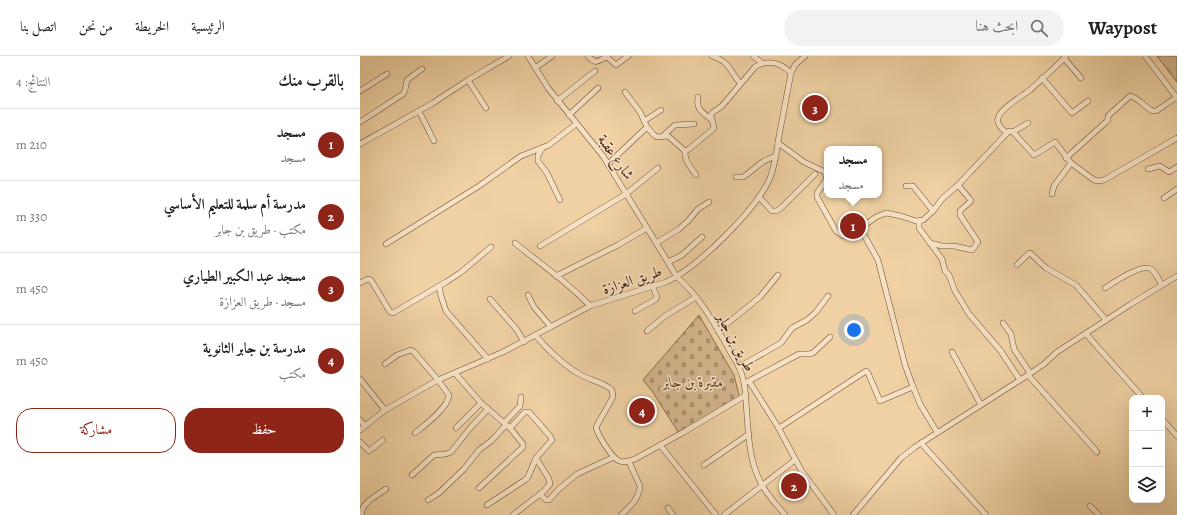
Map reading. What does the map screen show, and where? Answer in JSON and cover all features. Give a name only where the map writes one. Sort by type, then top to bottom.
[{"type":"street","points":[[360,144],[419,111],[509,56]]},
{"type":"street","name":"شارع عقبة","points":[[528,56],[557,101],[608,164],[677,277]]},
{"type":"street","points":[[535,68],[552,56]]},
{"type":"street","points":[[588,56],[593,61],[597,62],[608,57],[616,64],[628,56]]},
{"type":"street","points":[[712,56],[721,59],[727,64],[740,83]]},
{"type":"street","points":[[753,56],[762,63]]},
{"type":"street","points":[[795,65],[797,56]]},
{"type":"street","name":"طريق العزازة","points":[[360,430],[385,410],[438,380],[524,342],[590,306],[652,287],[677,277],[697,262],[740,220],[758,197],[770,178],[776,156],[791,73],[795,65],[805,56]]},
{"type":"street","points":[[1066,158],[1106,122],[1108,120],[1108,116],[1130,96],[1133,96],[1144,106],[1153,111],[1156,111],[1177,97],[1145,56]]},
{"type":"street","points":[[1007,133],[997,122],[1001,112],[1065,57],[1081,78]]},
{"type":"street","points":[[685,150],[689,149],[712,130],[714,124],[711,116],[712,113],[722,106],[755,67],[762,63],[774,63],[784,67],[791,73]]},
{"type":"street","points":[[360,122],[403,94],[407,80],[422,69]]},
{"type":"street","points":[[557,101],[595,71]]},
{"type":"street","points":[[360,90],[387,74]]},
{"type":"street","points":[[1042,78],[1072,113],[1088,102]]},
{"type":"street","points":[[468,80],[486,108]]},
{"type":"street","points":[[569,115],[598,88]]},
{"type":"street","points":[[625,92],[646,126],[657,137],[664,135],[675,125],[694,124]]},
{"type":"street","points":[[698,97],[697,104],[699,108],[712,120]]},
{"type":"street","points":[[644,121],[661,110]]},
{"type":"street","points":[[419,111],[434,141]]},
{"type":"street","points":[[936,432],[920,404],[913,387],[878,260],[861,230],[862,227],[886,213],[919,222],[933,211],[942,199],[958,185],[1008,131],[1013,132],[1028,123]]},
{"type":"street","points":[[386,244],[479,186],[521,156],[549,145],[576,124]]},
{"type":"street","points":[[608,164],[646,126]]},
{"type":"street","points":[[1013,132],[1034,155],[1055,142],[1071,163],[1094,180],[1100,181],[1177,138]]},
{"type":"street","points":[[664,135],[668,136],[685,150]]},
{"type":"street","points":[[778,143],[804,162],[824,172]]},
{"type":"street","points":[[542,149],[538,155],[538,161],[547,173],[560,200]]},
{"type":"street","points":[[685,150],[684,155],[696,176]]},
{"type":"street","points":[[736,176],[743,177],[758,163],[776,156]]},
{"type":"street","points":[[1052,194],[1054,186],[1071,163]]},
{"type":"street","points":[[1148,170],[1160,166],[1169,172],[1177,167]]},
{"type":"street","points":[[540,246],[626,194],[658,168]]},
{"type":"street","points":[[758,197],[772,211],[776,211],[781,208],[815,174]]},
{"type":"street","points":[[824,183],[817,193],[817,198],[833,227],[843,236],[862,234]]},
{"type":"street","points":[[929,243],[972,250],[978,242],[960,215],[960,211],[970,204],[971,201],[958,185]]},
{"type":"street","points":[[906,186],[913,186],[933,211]]},
{"type":"street","points":[[1164,198],[1177,190]]},
{"type":"street","points":[[656,242],[679,229],[698,209],[709,202]]},
{"type":"street","points":[[919,222],[919,228],[942,259],[945,272],[949,275],[955,291],[969,314],[1000,350],[1020,380]]},
{"type":"street","points":[[556,276],[618,245],[647,228]]},
{"type":"street","points":[[668,262],[682,255],[702,238]]},
{"type":"street","points":[[515,243],[580,296],[590,306]]},
{"type":"street","points":[[360,284],[368,279],[371,280],[390,312],[393,313],[460,273],[491,247]]},
{"type":"street","points":[[1017,265],[1030,253],[1046,268],[1076,285],[1106,320]]},
{"type":"street","points":[[1105,288],[1132,272],[1148,268],[1152,270],[1162,285]]},
{"type":"street","points":[[718,331],[760,297],[778,275]]},
{"type":"street","points":[[853,515],[901,458],[921,443],[936,432],[1020,380],[1044,364],[1057,352],[1106,320],[1177,276]]},
{"type":"street","name":"طريق بن جابر","points":[[677,277],[687,285],[696,297],[718,331],[746,382],[752,461],[762,486],[785,515]]},
{"type":"street","points":[[439,286],[446,312],[488,358]]},
{"type":"street","points":[[635,311],[656,299],[657,296],[652,287]]},
{"type":"street","points":[[528,295],[534,308],[551,327]]},
{"type":"street","points":[[739,368],[781,343],[790,331],[816,312],[828,296]]},
{"type":"street","points":[[647,331],[665,316],[696,297]]},
{"type":"street","points":[[490,299],[517,330],[524,342]]},
{"type":"street","points":[[1003,323],[1011,334],[1014,349],[1029,374],[1097,452]]},
{"type":"street","points":[[1086,334],[1140,395]]},
{"type":"street","points":[[536,336],[552,354],[563,363],[580,374],[612,390],[613,397],[596,427],[597,432],[614,458],[618,460],[629,462],[746,395]]},
{"type":"street","points":[[830,337],[813,353],[799,354],[746,382],[779,428],[795,460],[807,479],[834,515]]},
{"type":"street","points":[[385,364],[397,355],[411,350],[447,392],[448,399],[440,411],[415,433]]},
{"type":"street","points":[[952,352],[981,405]]},
{"type":"street","points":[[779,428],[864,372],[868,373],[880,401],[913,387]]},
{"type":"street","points":[[454,373],[481,403],[507,426],[522,442],[523,447],[479,488]]},
{"type":"street","points":[[360,379],[385,410]]},
{"type":"street","points":[[507,426],[520,406],[521,397]]},
{"type":"street","points":[[456,428],[481,403]]},
{"type":"street","points":[[412,475],[434,455],[451,452],[488,409]]},
{"type":"street","points":[[428,500],[440,493],[464,469],[479,450],[492,441],[507,426],[525,412],[529,412],[552,440],[536,458],[528,477],[487,505]]},
{"type":"street","points":[[360,420],[365,426]]},
{"type":"street","points":[[1165,422],[1177,436]]},
{"type":"street","points":[[704,465],[749,434]]},
{"type":"street","points":[[360,442],[369,451],[383,440]]},
{"type":"street","points":[[921,443],[986,515]]},
{"type":"street","points":[[660,445],[696,488],[716,515]]},
{"type":"street","points":[[513,515],[549,485],[550,482],[536,458]]},
{"type":"street","points":[[540,494],[547,500],[577,474],[614,458]]},
{"type":"street","points":[[724,515],[795,460]]},
{"type":"street","points":[[621,515],[637,498],[640,491],[640,486],[629,462]]},
{"type":"street","points":[[362,515],[361,508],[363,505],[386,488]]},
{"type":"street","points":[[1090,506],[1099,515]]},
{"type":"street","points":[[668,508],[673,515]]},
{"type":"green space","points":[[1157,56],[1177,56],[1177,82]]},
{"type":"green space","name":"مقبرة بن جابر","points":[[699,315],[734,375],[740,399],[680,435],[652,391],[643,380]]},
{"type":"place","name":"مسجد عبد الكبير الطياري","points":[[815,108]]},
{"type":"place","name":"مسجد","points":[[853,226]]},
{"type":"place","name":"مدرسة بن جابر الثانوية","points":[[642,411]]},
{"type":"place","name":"مدرسة أم سلمة للتعليم الأساسي","points":[[794,486]]}]
